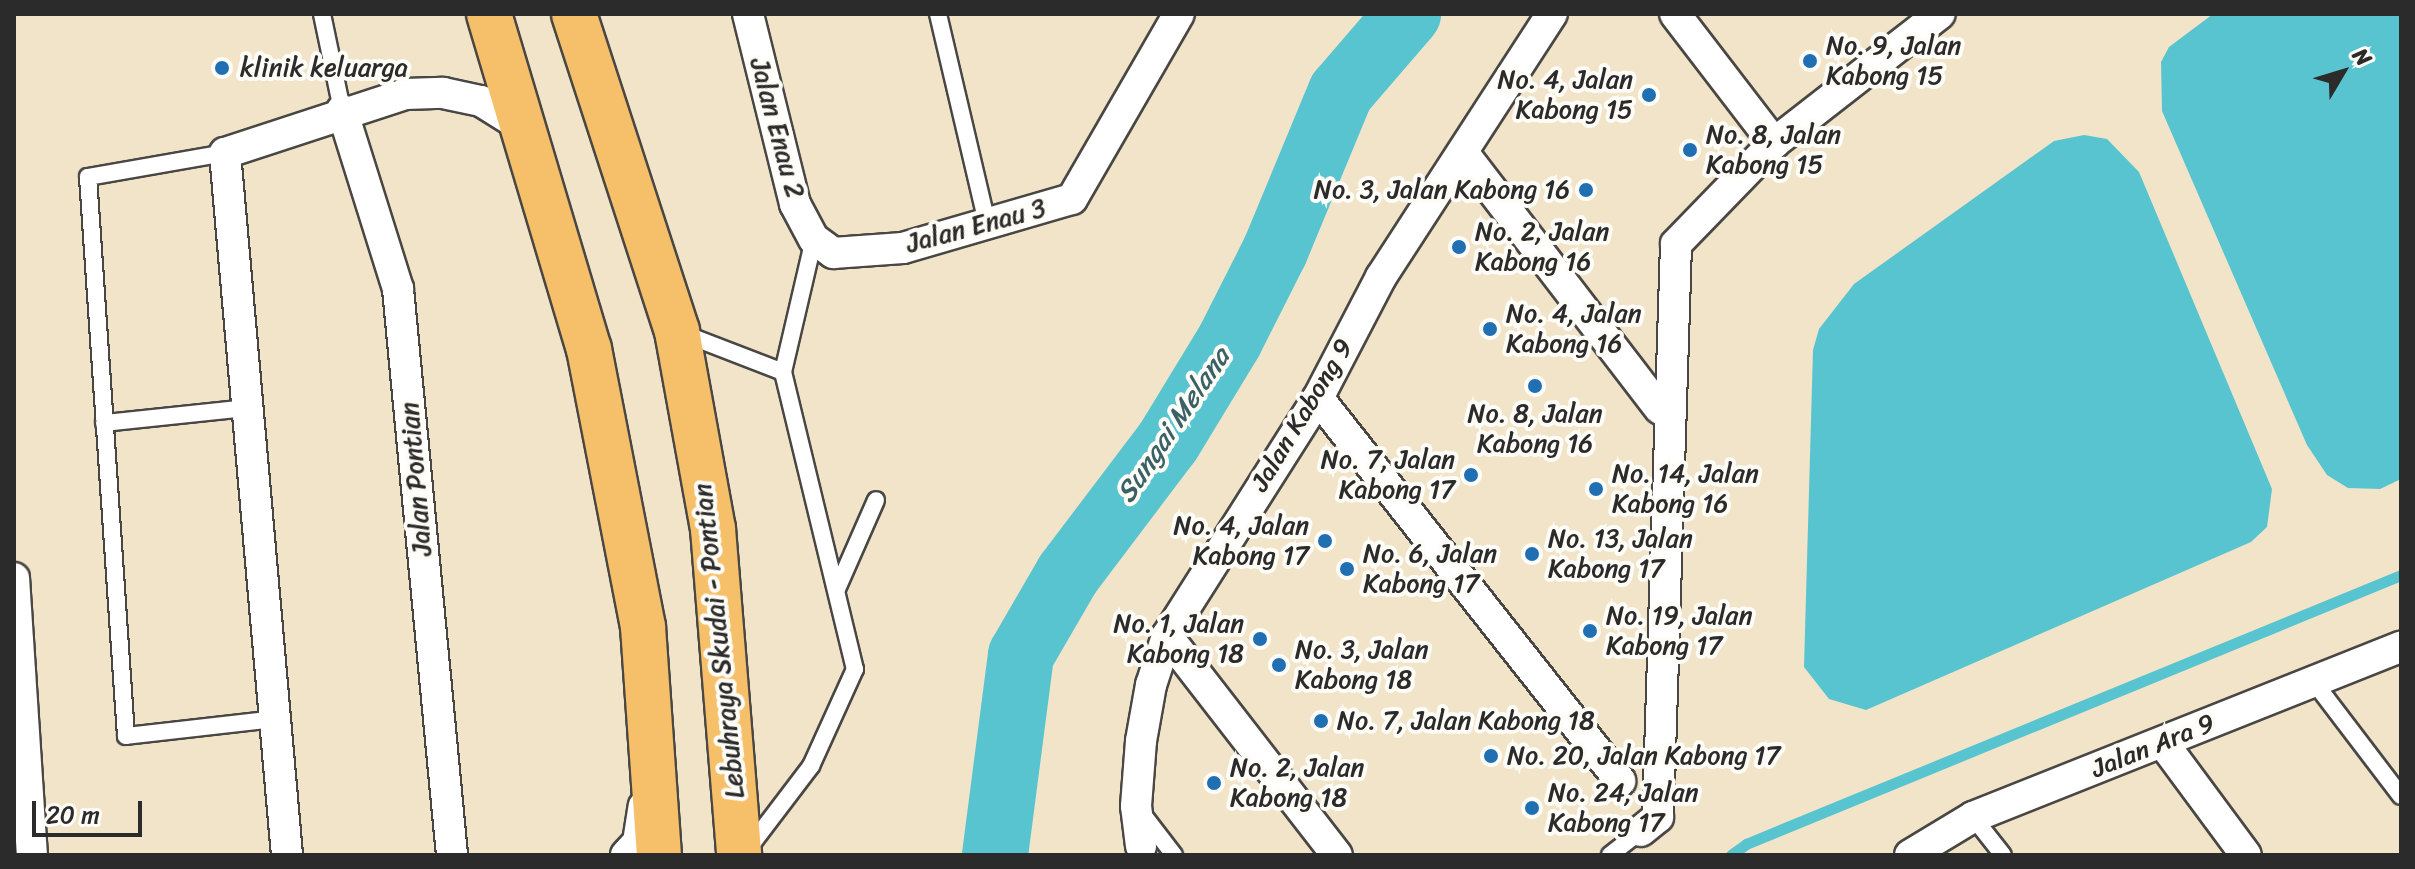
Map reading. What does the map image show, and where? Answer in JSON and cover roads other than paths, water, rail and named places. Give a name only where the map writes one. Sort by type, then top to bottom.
[{"type":"highway","points":[[489,14],[589,349],[643,627],[659,855]]},
{"type":"highway","name":"Lebuhraya Skudai - Pontian","points":[[574,14],[677,331],[713,529],[741,855]]},
{"type":"street","name":"Jalan Enau 2","points":[[748,14],[795,204],[814,239]]},
{"type":"street","name":"Jalan Kabong 9","points":[[1141,846],[1136,806],[1151,685],[1167,636],[1318,398],[1381,277],[1465,155],[1552,14]]},
{"type":"street","points":[[1675,14],[1774,143]]},
{"type":"street","points":[[1641,831],[1658,817],[1676,244],[1774,143],[1940,14]]},
{"type":"street","name":"Jalan Enau 3","points":[[814,239],[833,253],[903,248],[988,227],[1072,199],[1174,17]]},
{"type":"street","points":[[287,855],[225,153],[342,110],[405,94],[443,93],[481,101],[524,128]]},
{"type":"street","name":"Jalan Pontian","points":[[342,110],[398,289],[452,855]]},
{"type":"street","points":[[1465,155],[1660,409]]},
{"type":"street","points":[[1318,398],[1621,781]]},
{"type":"street","points":[[14,578],[21,751],[32,855]]},
{"type":"street","points":[[1167,636],[1337,855]]},
{"type":"street","name":"Jalan Ara 9","points":[[1910,855],[1973,817],[2401,647]]},
{"type":"street","points":[[2163,743],[2246,855]]},
{"type":"street","points":[[626,855],[638,842],[651,764]]},
{"type":"lane","points":[[322,14],[342,110]]},
{"type":"lane","points":[[938,14],[988,227]]},
{"type":"lane","points":[[225,153],[88,177],[126,736],[275,719]]},
{"type":"lane","points":[[741,855],[811,766],[855,669],[783,372],[814,239]]},
{"type":"lane","points":[[677,331],[783,372]]},
{"type":"lane","points":[[104,423],[247,408]]},
{"type":"lane","points":[[837,589],[876,500]]},
{"type":"lane","points":[[2314,682],[2401,796]]},
{"type":"lane","points":[[1136,806],[1174,855]]},
{"type":"lane","points":[[1973,817],[2003,855]]},
{"type":"lane","points":[[1610,855],[1641,831]]},
{"type":"water","points":[[2213,14],[2401,14],[2401,479],[2380,489],[2348,488],[2327,475],[2307,445],[2162,111],[2161,62],[2169,47]]},
{"type":"water","points":[[2084,135],[2107,139],[2139,172],[2272,489],[2267,527],[2251,542],[1866,710],[1829,699],[1804,667],[1813,350],[1819,329],[1854,284],[2054,141]]},
{"type":"waterway","name":"Sungai Melana","points":[[995,855],[1021,655],[1068,574],[1168,442],[1230,340],[1275,251],[1341,92],[1408,14]]},
{"type":"waterway","points":[[1731,855],[1746,844],[2401,575]]},
{"type":"place","name":"No. 9, Jalan Kabong 15","points":[[1810,61]]},
{"type":"place","name":"klinik keluarga","points":[[222,68]]},
{"type":"place","name":"No. 4, Jalan Kabong 15","points":[[1649,95]]},
{"type":"place","name":"No. 8, Jalan Kabong 15","points":[[1690,150]]},
{"type":"place","name":"No. 3, Jalan Kabong 16","points":[[1586,190]]},
{"type":"place","name":"No. 2, Jalan Kabong 16","points":[[1459,247]]},
{"type":"place","name":"No. 4, Jalan Kabong 16","points":[[1490,329]]},
{"type":"place","name":"No. 8, Jalan Kabong 16","points":[[1535,386]]},
{"type":"place","name":"No. 7, Jalan Kabong 17","points":[[1471,475]]},
{"type":"place","name":"No. 14, Jalan Kabong 16","points":[[1596,489]]},
{"type":"place","name":"No. 4, Jalan Kabong 17","points":[[1325,541]]},
{"type":"place","name":"No. 13, Jalan Kabong 17","points":[[1532,554]]},
{"type":"place","name":"No. 6, Jalan Kabong 17","points":[[1347,569]]},
{"type":"place","name":"No. 19, Jalan Kabong 17","points":[[1590,631]]},
{"type":"place","name":"No. 1, Jalan Kabong 18","points":[[1260,639]]},
{"type":"place","name":"No. 3, Jalan Kabong 18","points":[[1279,665]]},
{"type":"place","name":"No. 7, Jalan Kabong 18","points":[[1321,721]]},
{"type":"place","name":"No. 20, Jalan Kabong 17","points":[[1491,756]]},
{"type":"place","name":"No. 2, Jalan Kabong 18","points":[[1214,783]]},
{"type":"place","name":"No. 24, Jalan Kabong 17","points":[[1532,808]]}]
